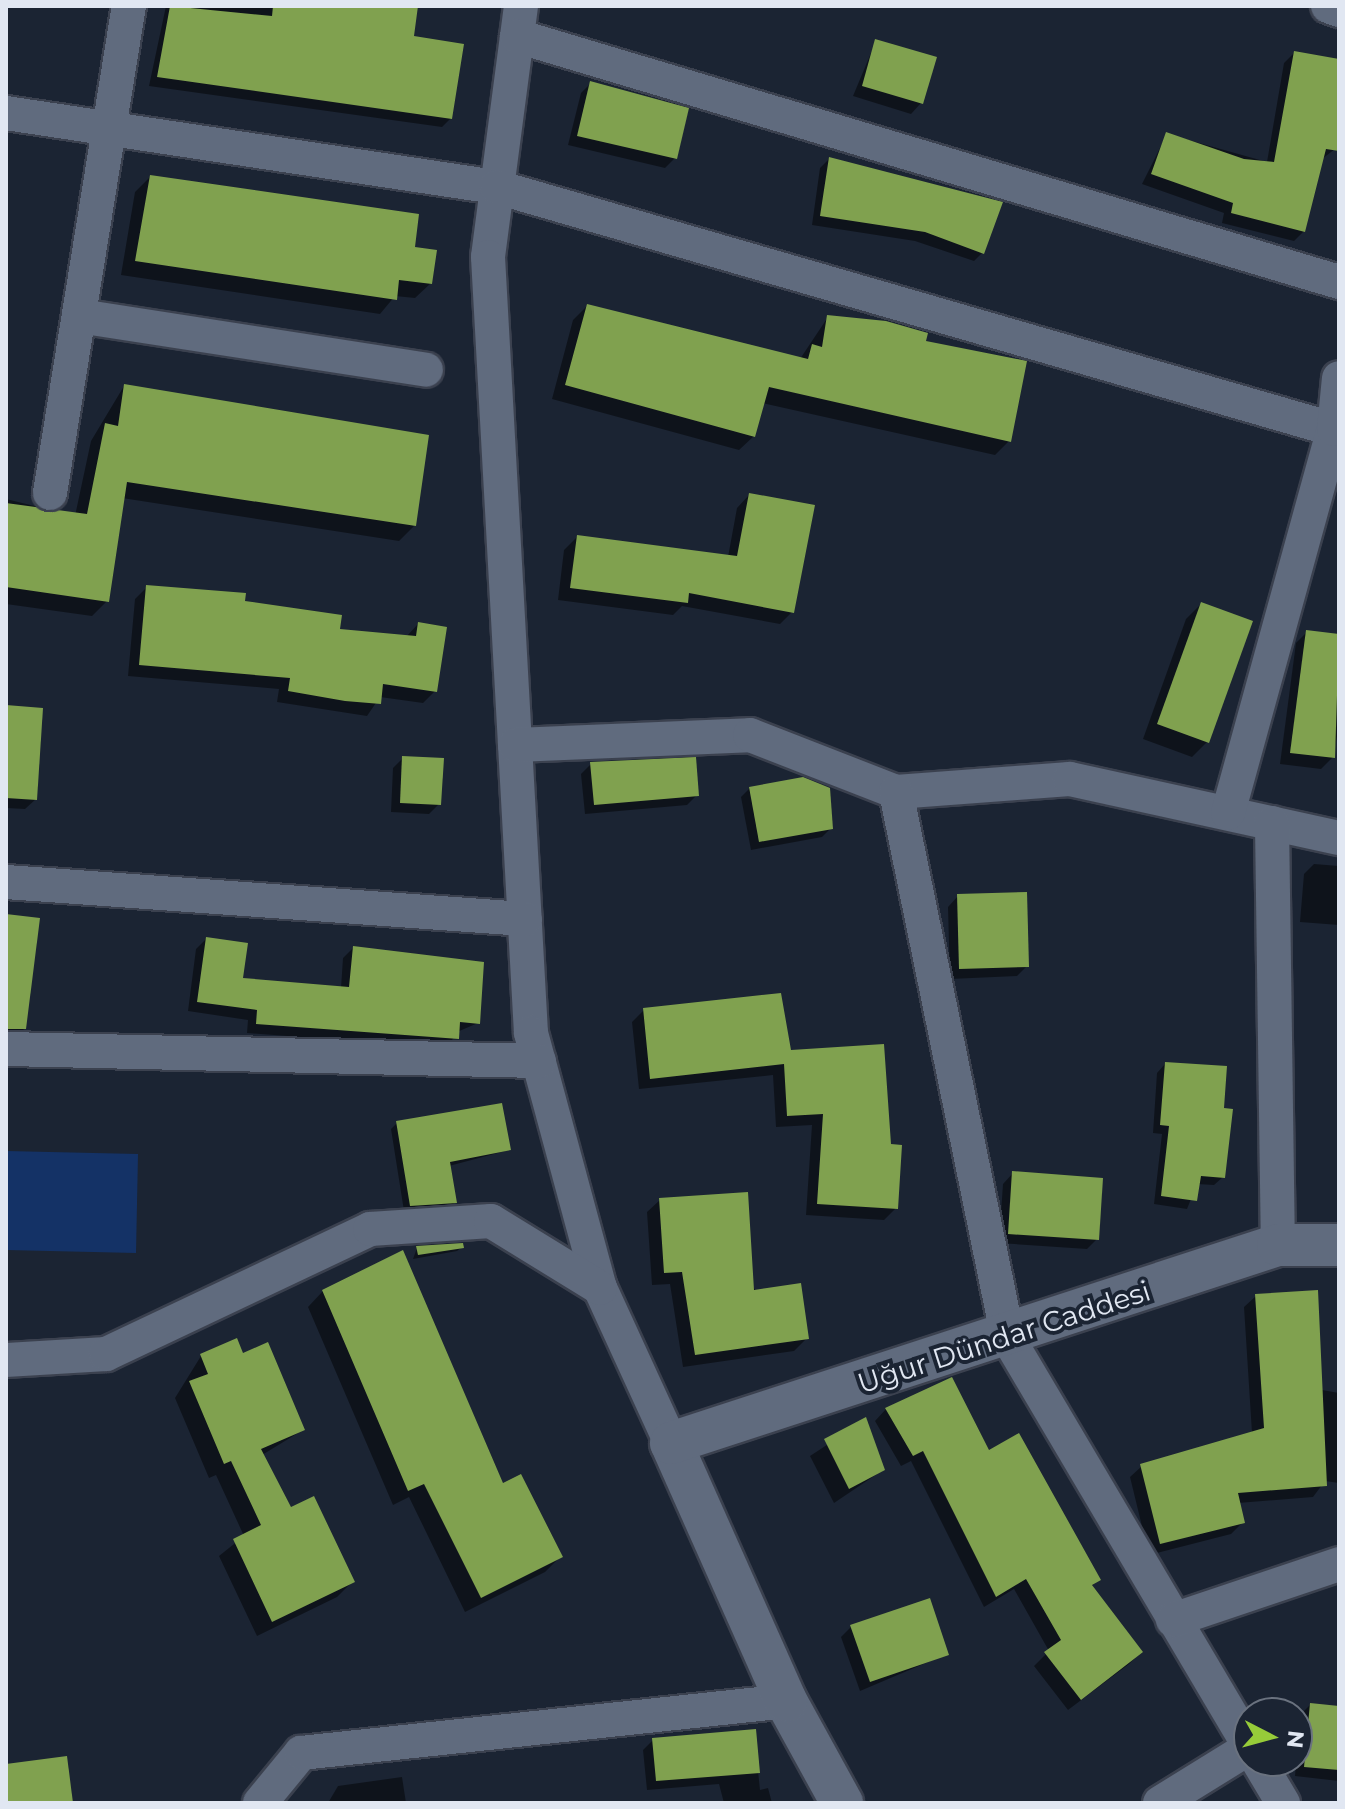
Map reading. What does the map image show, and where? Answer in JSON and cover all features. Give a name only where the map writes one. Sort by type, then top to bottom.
[{"type":"street","points":[[50,493],[129,6]]},
{"type":"street","points":[[1328,6],[1339,10]]},
{"type":"street","points":[[842,1803],[786,1701],[600,1288],[539,1061],[525,919],[488,257],[519,21],[1339,282]]},
{"type":"street","points":[[6,113],[497,187],[1336,430]]},
{"type":"street","points":[[79,316],[426,370]]},
{"type":"street","points":[[1228,813],[1336,430],[1339,378]]},
{"type":"street","points":[[515,745],[750,735],[896,792],[1070,779],[1339,838]]},
{"type":"street","points":[[896,792],[1008,1338],[1233,1720]]},
{"type":"street","points":[[1272,823],[1278,1245]]},
{"type":"street","points":[[6,882],[525,919]]},
{"type":"street","points":[[6,1049],[539,1061]]},
{"type":"street","points":[[6,1360],[106,1354],[370,1229],[491,1221],[600,1288]]},
{"type":"street","name":"Uğur Dündar Caddesi","points":[[671,1443],[1008,1338],[1278,1245],[1339,1245]]},
{"type":"street","points":[[6,1337],[106,1354]]},
{"type":"street","points":[[1173,1620],[1339,1564]]},
{"type":"street","points":[[260,1803],[301,1753],[786,1701]]},
{"type":"street","points":[[1160,1803],[1233,1757]]},
{"type":"street","points":[[1268,1777],[1283,1803]]},
{"type":"shaded area","points":[[6,1151],[138,1154],[136,1253],[6,1250]]},
{"type":"building","points":[[170,6],[272,16],[273,6],[418,6],[414,36],[464,44],[452,119],[157,77]]},
{"type":"building","points":[[875,39],[937,57],[923,104],[862,86]]},
{"type":"building","points":[[1294,51],[1339,59],[1339,151],[1326,149],[1305,232],[1231,213],[1233,203],[1151,174],[1166,132],[1244,159],[1274,162]]},
{"type":"building","points":[[590,81],[689,108],[677,159],[577,136]]},
{"type":"building","points":[[829,157],[1003,202],[984,254],[925,232],[820,216]]},
{"type":"building","points":[[150,175],[419,214],[415,247],[437,250],[432,284],[399,280],[397,300],[135,261]]},
{"type":"building","points":[[587,304],[808,359],[812,344],[822,347],[827,315],[886,321],[928,333],[926,341],[1027,361],[1011,442],[769,387],[755,437],[565,385]]},
{"type":"building","points":[[124,384],[429,435],[416,526],[127,482],[109,602],[6,587],[6,503],[87,514],[105,423],[118,426]]},
{"type":"building","points":[[749,493],[815,505],[794,613],[689,593],[688,603],[570,588],[577,535],[737,556]]},
{"type":"building","points":[[146,585],[246,593],[245,601],[342,615],[340,629],[416,636],[418,622],[447,627],[437,692],[383,684],[381,704],[345,701],[288,691],[290,678],[139,665]]},
{"type":"building","points":[[1201,602],[1253,621],[1209,743],[1157,724]]},
{"type":"building","points":[[1306,630],[1339,634],[1335,758],[1290,753]]},
{"type":"building","points":[[6,705],[43,708],[37,800],[6,798]]},
{"type":"building","points":[[402,756],[444,758],[441,805],[400,803]]},
{"type":"building","points":[[696,757],[699,796],[594,805],[590,762]]},
{"type":"building","points":[[803,777],[830,788],[833,829],[759,842],[749,787]]},
{"type":"building","points":[[1027,892],[1029,967],[959,969],[957,894]]},
{"type":"building","points":[[6,914],[40,918],[26,1029],[6,1029]]},
{"type":"building","points":[[206,937],[248,943],[243,978],[349,987],[353,946],[484,962],[480,1024],[460,1022],[459,1039],[256,1024],[257,1010],[197,1002]]},
{"type":"building","points":[[781,993],[791,1050],[884,1044],[891,1144],[902,1145],[898,1209],[817,1204],[823,1114],[787,1116],[784,1064],[650,1079],[643,1008]]},
{"type":"building","points":[[1165,1062],[1227,1066],[1224,1108],[1233,1109],[1225,1178],[1201,1176],[1197,1201],[1161,1196],[1169,1126],[1160,1125]]},
{"type":"building","points":[[502,1103],[511,1150],[450,1162],[457,1203],[410,1206],[396,1121]]},
{"type":"building","points":[[1012,1171],[1103,1178],[1099,1240],[1008,1234]]},
{"type":"building","points":[[748,1192],[754,1290],[801,1283],[809,1339],[695,1355],[682,1272],[664,1273],[659,1198]]},
{"type":"building","points":[[463,1243],[464,1248],[418,1255],[416,1246]]},
{"type":"building","points":[[403,1250],[503,1483],[521,1474],[563,1557],[481,1598],[424,1484],[408,1491],[322,1290]]},
{"type":"building","points":[[1318,1290],[1327,1486],[1238,1493],[1245,1523],[1160,1544],[1140,1464],[1264,1428],[1255,1294]]},
{"type":"building","points":[[237,1338],[243,1353],[268,1342],[305,1430],[261,1449],[291,1507],[314,1496],[355,1582],[272,1622],[233,1539],[261,1525],[231,1461],[224,1464],[189,1381],[208,1374],[200,1354]]},
{"type":"building","points":[[952,1377],[989,1450],[1019,1433],[1101,1580],[1092,1585],[1143,1652],[1081,1700],[1044,1652],[1061,1640],[1026,1579],[996,1597],[923,1451],[913,1456],[885,1408]]},
{"type":"building","points":[[866,1417],[885,1470],[849,1489],[824,1439]]},
{"type":"building","points":[[930,1598],[949,1655],[870,1682],[850,1625]]},
{"type":"building","points":[[1313,1703],[1339,1706],[1339,1770],[1313,1768]]},
{"type":"building","points":[[756,1729],[760,1773],[656,1781],[652,1738]]},
{"type":"building","points":[[67,1756],[73,1803],[6,1803],[6,1764]]}]
